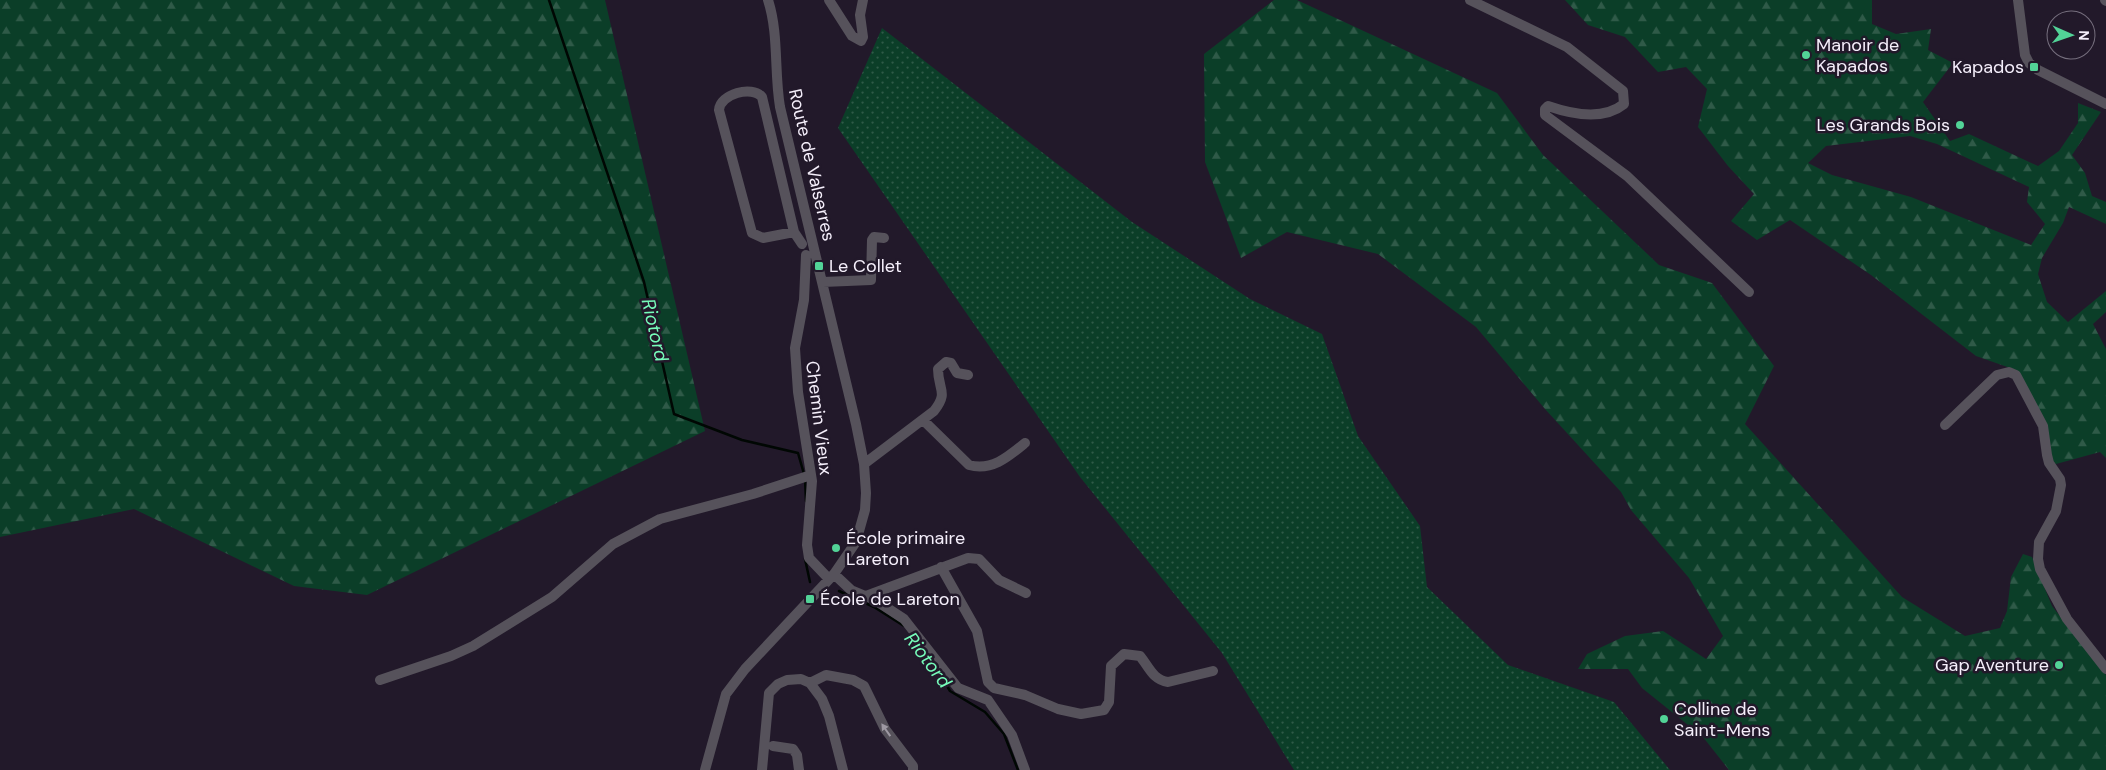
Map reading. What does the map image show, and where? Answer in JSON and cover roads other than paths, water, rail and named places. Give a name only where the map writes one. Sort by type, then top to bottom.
[{"type":"street","name":"Route de Valserres","points":[[705,770],[726,694],[745,669],[831,576],[856,542],[861,525],[866,492],[864,464],[856,424],[823,282],[811,255],[812,237],[780,107],[776,78],[774,28],[768,0]]},
{"type":"street","points":[[829,0],[852,36],[860,41],[863,37],[860,15],[863,0]]},
{"type":"street","points":[[1470,0],[1567,48],[1623,91],[1624,104],[1619,108],[1583,116],[1548,106],[1545,109],[1545,115],[1627,176],[1749,292]]},
{"type":"street","points":[[2018,0],[2025,55],[2030,63],[2038,70],[2106,104]]},
{"type":"street","points":[[794,232],[763,238],[754,236],[752,233],[719,110],[721,102],[725,99],[746,92],[755,92],[762,97],[794,232],[802,244],[802,250],[811,255]]},
{"type":"street","points":[[802,244],[806,239],[812,237]]},
{"type":"street","points":[[823,282],[871,280],[872,240],[874,237],[884,238]]},
{"type":"street","name":"Chemin Vieux","points":[[811,255],[795,348],[807,476],[807,545],[809,558],[851,590],[866,596],[904,618],[958,688],[988,700],[997,710],[1012,735],[1026,770]]},
{"type":"street","points":[[864,464],[934,411],[942,400],[943,390],[938,378],[938,369],[946,362],[951,363],[957,373],[968,374]]},
{"type":"street","points":[[1945,425],[1997,375],[2009,372],[2016,375],[2043,426],[2049,463],[2060,479],[2061,485],[2056,511],[2039,542],[2038,559],[2040,568],[2068,619],[2106,669]]},
{"type":"street","points":[[923,420],[969,465],[977,467],[987,467],[1008,458],[1025,443]]},
{"type":"street","points":[[380,680],[473,646],[552,597],[612,544],[660,519],[753,494],[807,476]]},
{"type":"street","points":[[866,596],[968,558],[979,559],[999,580],[1026,593]]},
{"type":"street","points":[[941,568],[977,631],[988,682],[994,688],[1025,695],[1058,709],[1081,714],[1094,713],[1104,710],[1109,702],[1110,666],[1124,654],[1140,656],[1155,678],[1161,681],[1168,682],[1213,671]]},
{"type":"street","points":[[810,683],[826,676],[842,676],[864,686],[878,717],[913,766],[913,770]]},
{"type":"street","points":[[762,770],[769,693],[778,684],[787,680],[801,679],[810,683],[822,699],[829,716],[843,770]]},
{"type":"street","points":[[773,746],[789,747],[796,751],[799,770]]},
{"type":"waterway","name":"Riotord","points":[[549,0],[644,282],[674,414],[742,440],[798,453],[804,474]]},
{"type":"waterway","name":"Riotord","points":[[805,479],[806,501]]},
{"type":"waterway","name":"Riotord","points":[[805,559],[810,582]]},
{"type":"waterway","name":"Riotord","points":[[839,591],[874,607],[904,626]]},
{"type":"waterway","name":"Riotord","points":[[935,666],[950,691],[985,712],[1004,734],[1018,770]]},
{"type":"place","name":"Manoir de Kapados","points":[[1806,55]]},
{"type":"place","name":"Kapados","points":[[2034,67]]},
{"type":"place","name":"Les Grands Bois","points":[[1960,125]]},
{"type":"place","name":"Le Collet","points":[[819,266]]},
{"type":"place","name":"École primaire Lareton","points":[[836,548]]},
{"type":"place","name":"École de Lareton","points":[[810,599]]},
{"type":"place","name":"Gap Aventure","points":[[2059,665]]},
{"type":"place","name":"Colline de Saint-Mens","points":[[1664,719]]}]
